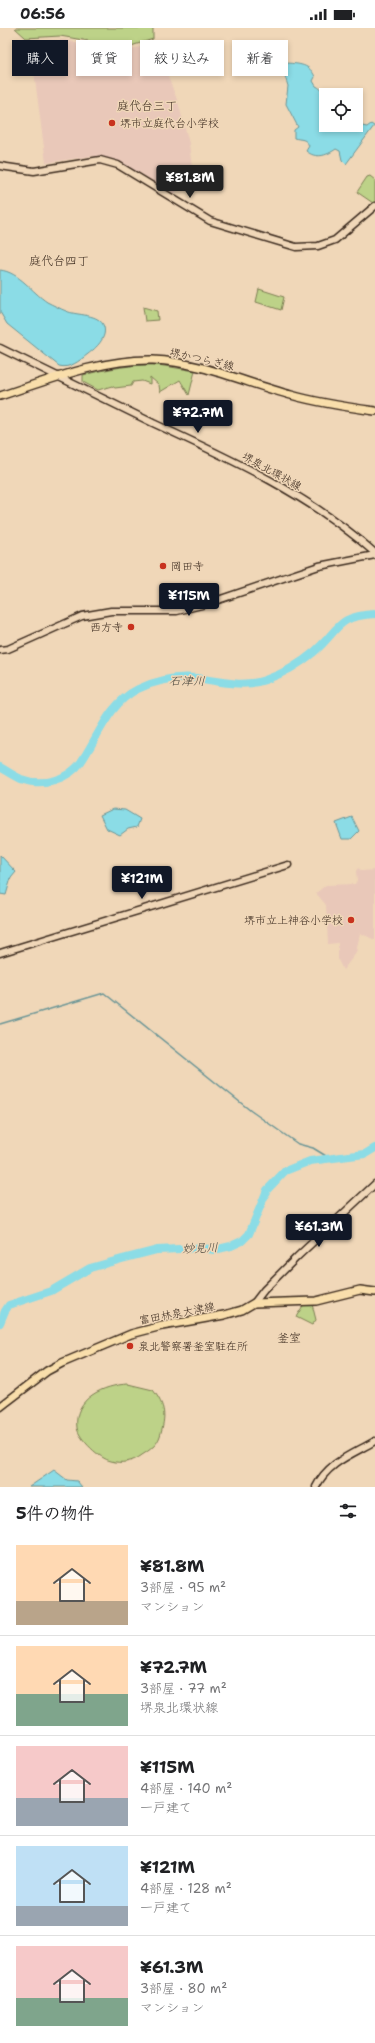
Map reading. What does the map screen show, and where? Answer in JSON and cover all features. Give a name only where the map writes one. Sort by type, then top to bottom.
[{"type":"main road","name":"堺かつらぎ線","points":[[0,396],[60,377],[122,362],[153,360],[176,362],[212,371],[292,396],[375,411]]},
{"type":"main road","name":"富田林泉大津線","points":[[0,1407],[47,1371],[62,1362],[131,1334],[162,1326],[224,1315],[242,1310],[254,1303],[316,1301],[360,1290],[375,1292]]},
{"type":"street","points":[[0,166],[34,171],[100,160],[118,165],[210,221],[296,247],[318,246],[335,240],[375,206]]},
{"type":"street","name":"堺泉北環状線","points":[[0,348],[228,458],[317,507],[348,529],[375,554]]},
{"type":"street","points":[[0,650],[8,649],[82,616],[111,611],[177,611],[206,604],[319,566],[375,554]]},
{"type":"street","points":[[0,953],[288,865]]},
{"type":"street","points":[[254,1303],[264,1290],[292,1262],[375,1184]]},
{"type":"street","points":[[316,1487],[320,1478],[342,1458],[375,1441]]},
{"type":"shaded area","name":"堺市立庭代台小学校","points":[[68,41],[76,43],[76,76],[132,76],[132,49],[140,47],[140,76],[168,76],[178,102],[189,143],[192,167],[175,194],[122,163],[107,158],[92,156],[46,163],[35,76],[68,76]]},
{"type":"shaded area","name":"堺市立上神谷小学校","points":[[358,868],[362,871],[375,870],[375,940],[360,933],[356,953],[343,970],[338,960],[338,943],[328,944],[326,905],[316,893],[326,885],[355,884],[357,880],[356,871]]},
{"type":"green space","points":[[15,28],[153,28],[153,39],[140,40],[140,43],[132,46],[132,40],[83,40],[60,36],[26,38]]},
{"type":"green space","points":[[370,176],[375,180],[375,201],[373,203],[357,192],[367,177]]},
{"type":"green space","points":[[259,289],[284,297],[281,310],[256,302]]},
{"type":"green space","points":[[143,307],[157,311],[158,320],[145,321]]},
{"type":"green space","points":[[158,365],[195,371],[189,395],[180,380],[160,392],[159,385],[150,377],[150,384],[142,381],[133,382],[131,386],[115,388],[112,386],[98,390],[83,382],[83,375],[129,366]]},
{"type":"green space","points":[[304,1304],[312,1304],[316,1320],[312,1325],[296,1317]]},
{"type":"green space","points":[[128,1384],[153,1390],[163,1407],[164,1417],[162,1429],[159,1439],[150,1449],[131,1461],[115,1462],[101,1457],[86,1443],[77,1428],[77,1418],[85,1401],[92,1395],[109,1387]]},
{"type":"water","points":[[288,63],[307,67],[313,73],[315,77],[313,81],[319,88],[319,132],[363,132],[363,126],[367,127],[371,124],[374,126],[346,164],[342,160],[340,151],[336,149],[325,155],[317,156],[306,151],[309,146],[306,142],[294,138],[294,130],[298,127],[286,104],[288,86],[285,76],[288,76]]},
{"type":"water","points":[[0,270],[13,274],[19,278],[47,302],[71,313],[93,317],[102,322],[105,331],[97,346],[74,364],[63,367],[59,366],[7,324],[0,312]]},
{"type":"water","points":[[113,809],[125,810],[140,819],[137,827],[128,829],[120,835],[107,829],[100,815]]},
{"type":"water","points":[[352,817],[359,831],[351,839],[342,839],[336,823]]},
{"type":"water","points":[[0,855],[16,872],[11,878],[6,895],[0,894]]},
{"type":"water","points":[[54,1470],[67,1480],[77,1481],[82,1487],[29,1487]]},
{"type":"waterway","name":"石津川","points":[[0,767],[18,778],[29,781],[46,782],[62,777],[76,768],[81,762],[105,721],[119,703],[138,689],[152,683],[173,678],[196,678],[240,684],[265,680],[278,675],[303,661],[345,621],[362,615],[375,614]]},
{"type":"waterway","points":[[0,1024],[104,993],[251,1111],[298,1144],[313,1148],[331,1159]]},
{"type":"waterway","name":"妙見川","points":[[0,1323],[9,1305],[51,1291],[90,1268],[157,1250],[202,1248],[214,1250],[231,1246],[242,1241],[249,1234],[267,1190],[285,1171],[310,1161],[365,1154],[375,1148]]},
{"type":"place","name":"堺市立庭代台小学校","points":[[112,123]]},
{"type":"place","name":"岡田寺","points":[[163,566]]},
{"type":"place","name":"西方寺","points":[[131,627]]},
{"type":"place","name":"堺市立上神谷小学校","points":[[351,920]]},
{"type":"place","name":"泉北警察署釜室駐在所","points":[[130,1346]]},
{"type":"district","name":"庭代台三丁","points":[[147,106]]},
{"type":"district","name":"庭代台四丁","points":[[59,261]]},
{"type":"district","name":"釜室","points":[[289,1338]]}]
